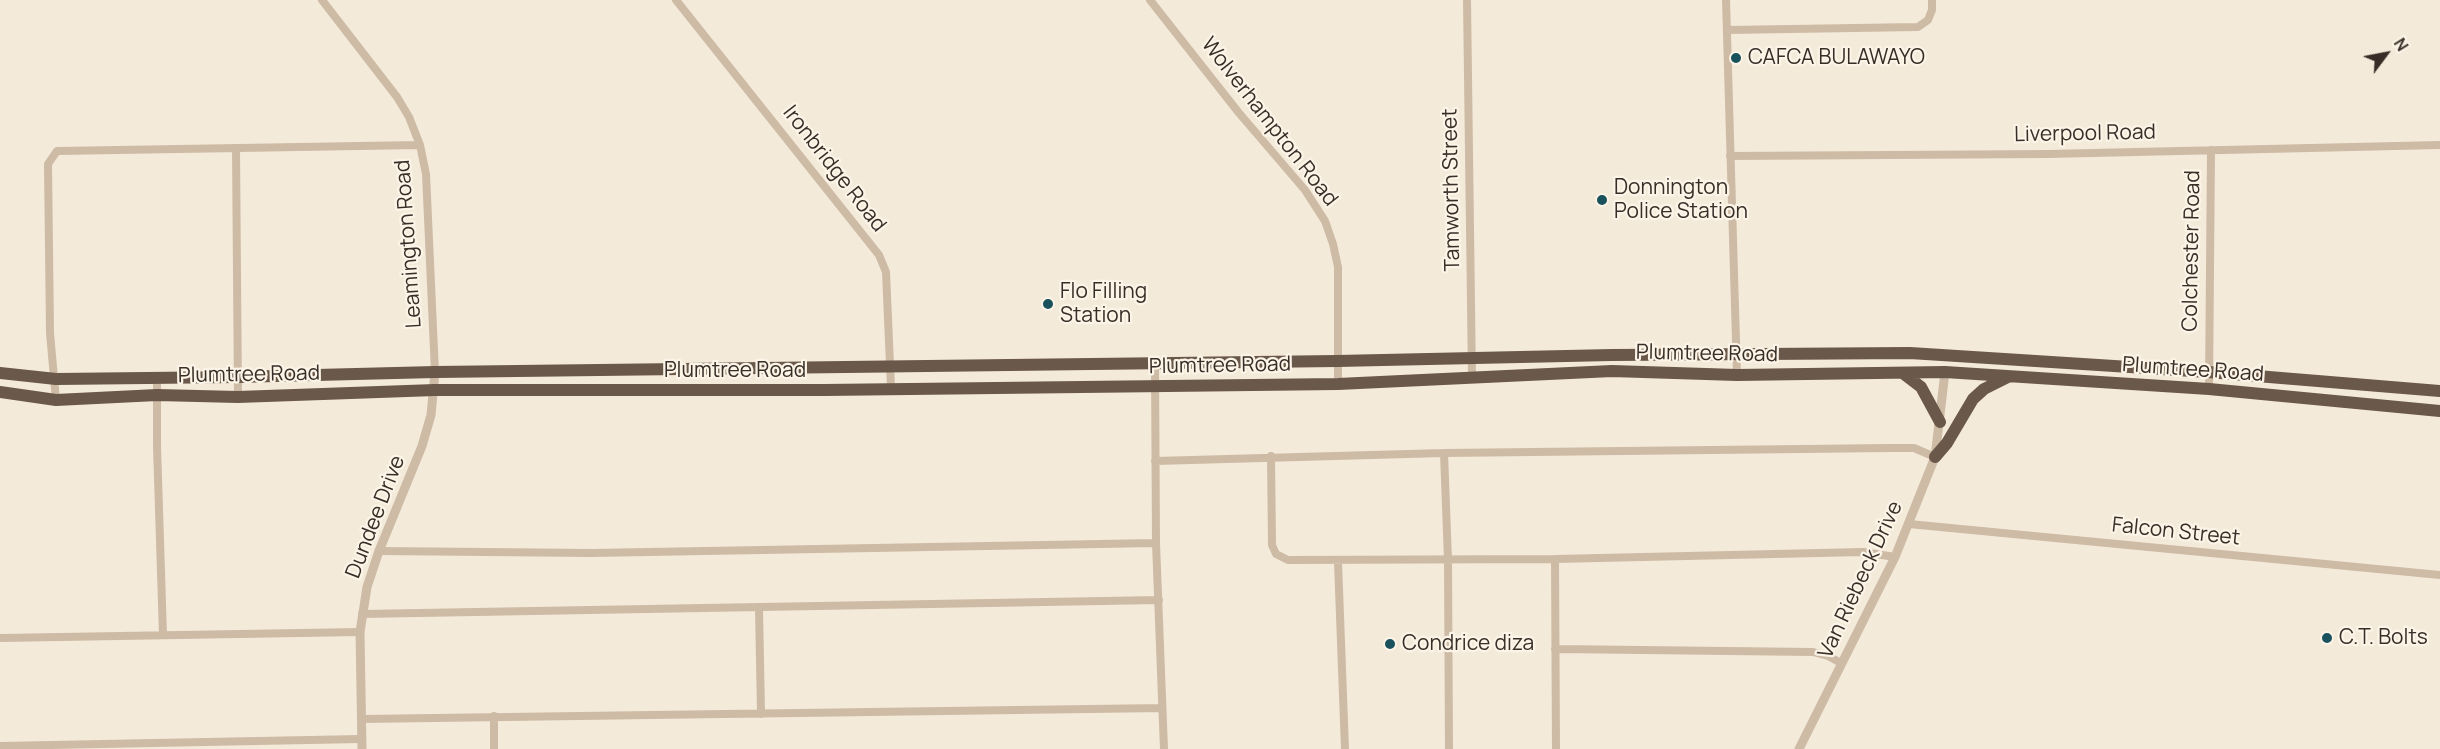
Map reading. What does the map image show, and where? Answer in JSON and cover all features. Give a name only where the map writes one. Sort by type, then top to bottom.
[{"type":"highway","name":"Plumtree Road","points":[[0,373],[56,379],[435,372],[1155,364],[1473,357],[1911,353],[2208,372],[2440,391]]},
{"type":"highway","points":[[1911,353],[1934,363],[1945,372],[1958,362],[1974,356]]},
{"type":"highway","name":"Plumtree Road","points":[[0,392],[56,400],[157,395],[238,397],[435,390],[824,390],[1338,384],[1611,371],[1737,375],[1945,372],[2209,389],[2440,411]]},
{"type":"highway","points":[[1904,374],[1920,387],[1940,423]]},
{"type":"highway","points":[[1935,457],[1947,443],[1974,399],[1984,389],[2009,376]]},
{"type":"street","name":"Leamington Road","points":[[322,0],[397,97],[409,117],[420,145],[426,174],[435,372]]},
{"type":"street","name":"Ironbridge Road","points":[[676,0],[879,255],[886,272],[891,388]]},
{"type":"street","name":"Wolverhampton Road","points":[[1150,0],[1239,113],[1305,190],[1324,221],[1333,244],[1338,267],[1338,384]]},
{"type":"street","name":"Tamworth Street","points":[[1467,0],[1472,379]]},
{"type":"street","points":[[1726,0],[1737,375]]},
{"type":"street","points":[[1726,30],[1918,27],[1928,20],[1932,10],[1932,0]]},
{"type":"street","points":[[56,400],[56,379],[50,333],[48,164],[53,154],[62,149],[236,149],[420,145]]},
{"type":"street","name":"Liverpool Road","points":[[1730,156],[2049,154],[2440,145]]},
{"type":"street","points":[[236,149],[238,397]]},
{"type":"street","name":"Colchester Road","points":[[2209,389],[2211,150]]},
{"type":"street","points":[[1155,364],[1156,543],[1164,749]]},
{"type":"street","name":"Dundee Drive","points":[[362,744],[360,632],[367,587],[379,550],[422,446],[435,390],[435,372]]},
{"type":"street","name":"Van Riebeck Drive","points":[[1799,749],[1894,557],[1935,457],[1945,372]]},
{"type":"street","points":[[157,377],[163,635]]},
{"type":"street","points":[[1155,461],[1271,456],[1890,448],[1914,448],[1935,457]]},
{"type":"street","points":[[1444,453],[1448,560],[1449,749]]},
{"type":"street","points":[[1271,456],[1273,550],[1288,560],[1338,562],[1555,559],[1863,552],[1894,557]]},
{"type":"street","name":"Falcon Street","points":[[1909,524],[2440,576]]},
{"type":"street","points":[[379,550],[592,553],[1156,543]]},
{"type":"street","points":[[1555,559],[1556,749]]},
{"type":"street","points":[[1338,562],[1345,749]]},
{"type":"street","points":[[362,614],[1158,600]]},
{"type":"street","points":[[759,608],[761,714]]},
{"type":"street","points":[[0,638],[360,632]]},
{"type":"street","points":[[1555,649],[1813,652],[1841,663]]},
{"type":"street","points":[[361,719],[1162,708]]},
{"type":"street","points":[[494,716],[494,749]]},
{"type":"street","points":[[0,746],[362,744]]},
{"type":"place","name":"CAFCA BULAWAYO","points":[[1736,58]]},
{"type":"place","name":"Donnington Police Station","points":[[1602,200]]},
{"type":"place","name":"Flo Filling Station","points":[[1048,304]]},
{"type":"place","name":"C.T. Bolts","points":[[2327,638]]},
{"type":"place","name":"Condrice diza","points":[[1390,644]]}]
